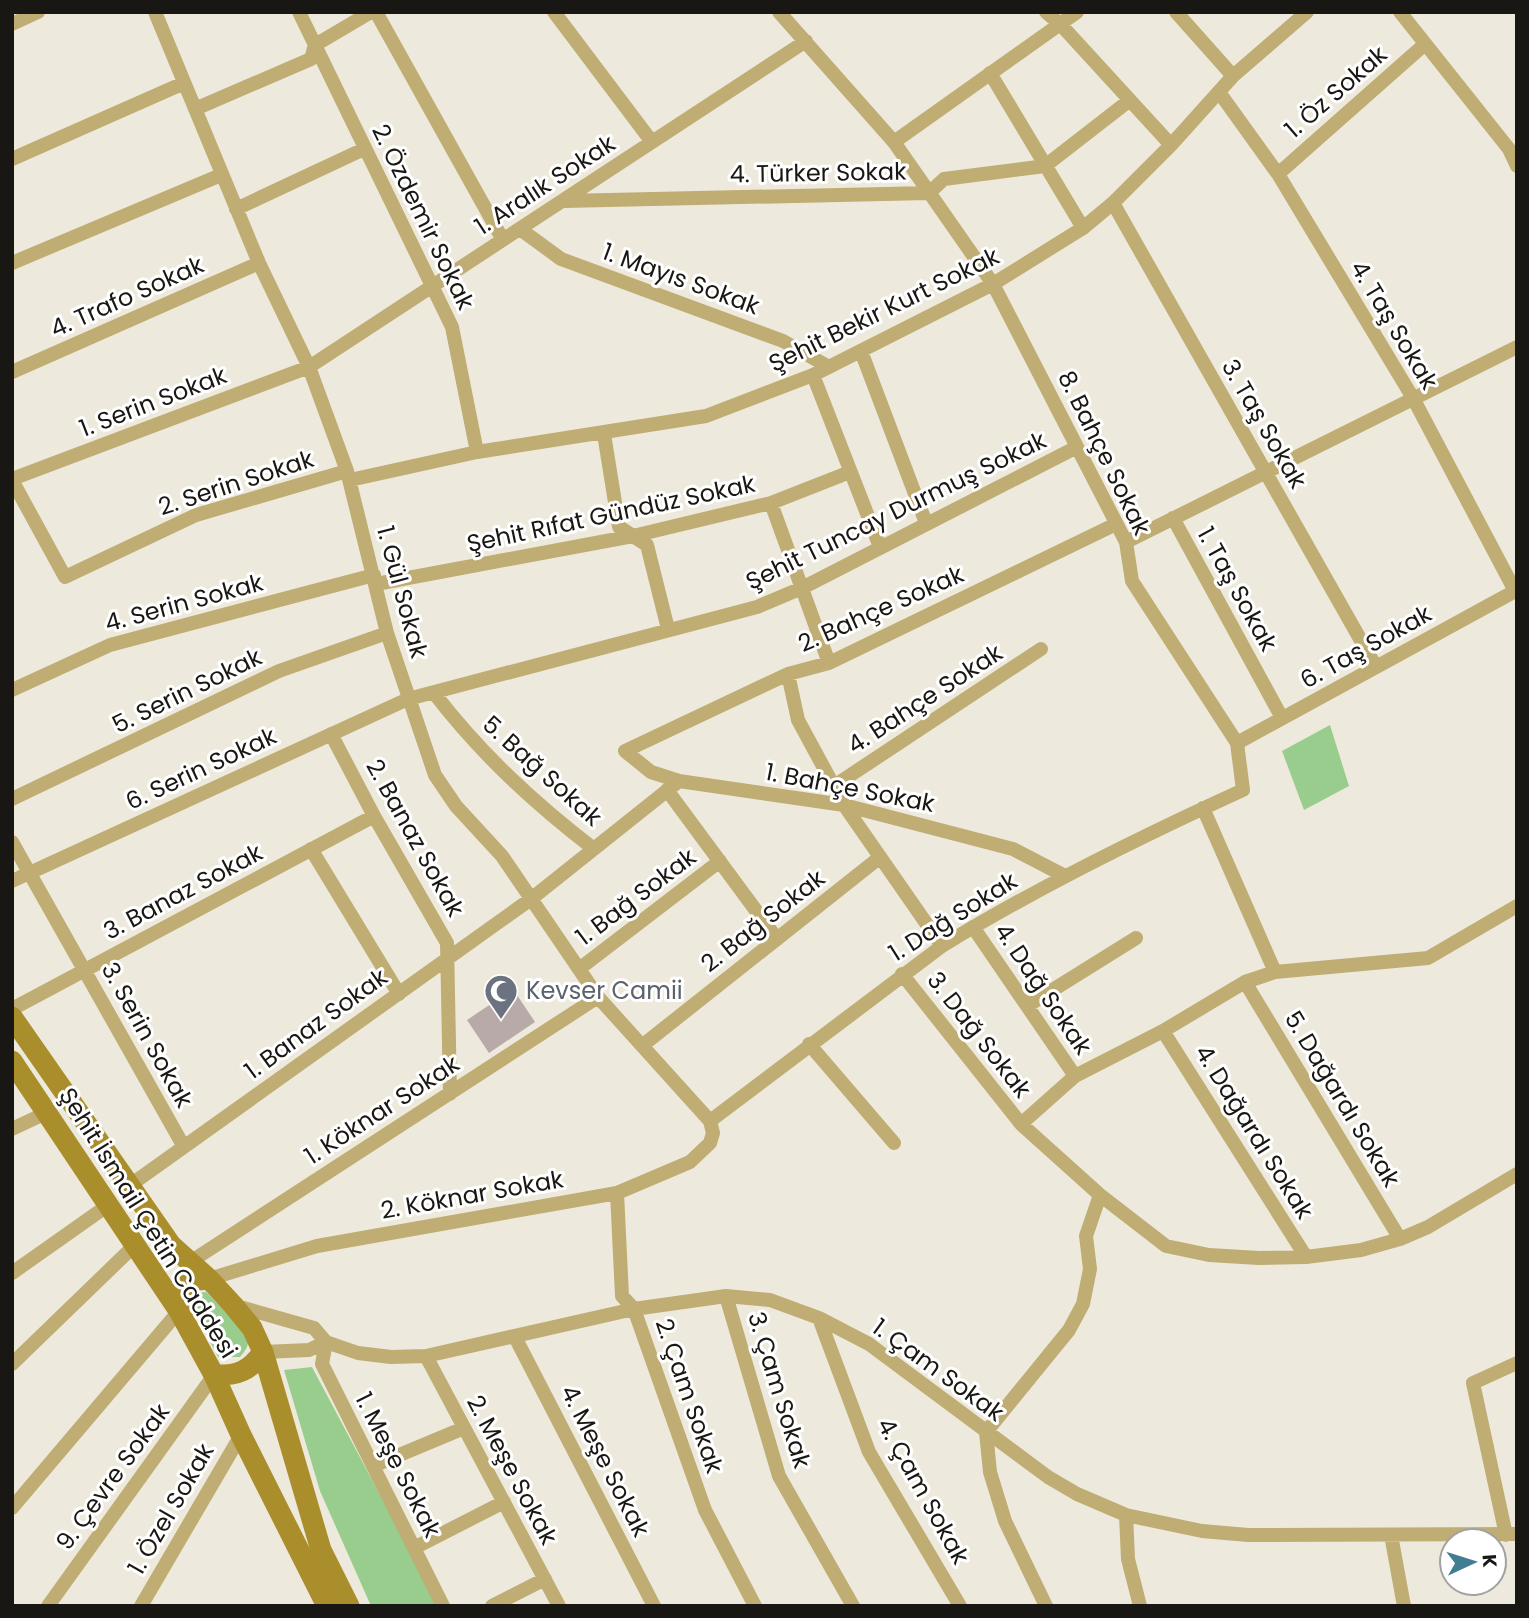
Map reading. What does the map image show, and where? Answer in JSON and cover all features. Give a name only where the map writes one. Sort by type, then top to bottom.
[{"type":"street","points":[[12,24],[38,12]]},
{"type":"street","name":"2. Özdemir Sokak","points":[[299,12],[452,327],[477,452]]},
{"type":"street","points":[[195,109],[310,59],[315,45],[373,12],[503,240]]},
{"type":"street","points":[[554,12],[652,142]]},
{"type":"street","name":"8. Bahçe Sokak","points":[[779,12],[894,142],[993,284],[1126,541],[1132,581],[1237,743],[1242,790]]},
{"type":"street","points":[[1046,12],[1171,145]]},
{"type":"street","points":[[894,142],[990,73],[1062,26],[1077,12]]},
{"type":"street","points":[[1176,12],[1233,76]]},
{"type":"street","name":"Şehit Bekir Kurt Sokak","points":[[349,475],[706,416],[813,375],[993,284],[1083,228],[1113,203],[1171,145],[1233,76],[1307,12]]},
{"type":"street","points":[[1400,12],[1513,149],[1517,166]]},
{"type":"street","name":"1. Gül Sokak","points":[[158,13],[221,175],[309,367],[349,475],[387,634],[435,775],[456,806],[502,856],[598,998],[710,1121]]},
{"type":"street","name":"1. Aralık Sokak","points":[[309,367],[806,41]]},
{"type":"street","name":"1. Öz Sokak","points":[[1278,174],[1425,44]]},
{"type":"street","points":[[990,73],[1083,228]]},
{"type":"street","points":[[12,159],[184,83]]},
{"type":"street","name":"4. Taş Sokak","points":[[1219,92],[1278,174],[1413,398],[1516,590]]},
{"type":"street","name":"4. Türker Sokak","points":[[562,201],[929,193],[944,180],[1045,166],[1130,100]]},
{"type":"street","points":[[236,209],[364,149]]},
{"type":"street","points":[[12,263],[221,175]]},
{"type":"street","name":"3. Taş Sokak","points":[[1113,203],[1376,667]]},
{"type":"street","name":"1. Mayıs Sokak","points":[[520,229],[561,259],[783,341],[829,366]]},
{"type":"street","name":"4. Trafo Sokak","points":[[12,372],[259,262]]},
{"type":"street","points":[[1126,541],[1517,347]]},
{"type":"street","points":[[862,351],[926,523]]},
{"type":"street","name":"1. Serin Sokak","points":[[12,480],[309,367]]},
{"type":"street","points":[[813,375],[880,547]]},
{"type":"street","points":[[604,434],[620,527],[647,545],[668,629]]},
{"type":"street","name":"Şehit Tuncay Durmuş Sokak","points":[[408,699],[757,607],[802,588],[1077,447]]},
{"type":"street","name":"Şehit Rıfat Gündüz Sokak","points":[[375,580],[633,536],[771,503],[850,472]]},
{"type":"street","name":"2. Serin Sokak","points":[[12,480],[65,576],[196,515],[349,475]]},
{"type":"street","points":[[771,503],[829,663]]},
{"type":"street","name":"1. Taş Sokak","points":[[1173,518],[1282,718]]},
{"type":"street","name":"2. Bahçe Sokak","points":[[625,751],[788,674],[829,663],[1116,524]]},
{"type":"street","name":"4. Serin Sokak","points":[[12,690],[110,645],[375,580]]},
{"type":"street","name":"6. Taş Sokak","points":[[1237,743],[1516,590]]},
{"type":"street","name":"5. Serin Sokak","points":[[12,799],[279,671],[387,634]]},
{"type":"street","name":"4. Bahçe Sokak","points":[[834,786],[1041,649]]},
{"type":"street","points":[[788,674],[798,720],[844,805],[942,946]]},
{"type":"street","name":"5. Bağ Sokak","points":[[433,694],[499,769],[594,849]]},
{"type":"street","name":"6. Serin Sokak","points":[[12,881],[408,699]]},
{"type":"street","name":"2. Banaz Sokak","points":[[331,734],[374,816],[447,943],[450,1094]]},
{"type":"street","name":"1. Bahçe Sokak","points":[[625,751],[651,772],[673,785],[844,805],[1013,849],[1065,876]]},
{"type":"street","points":[[673,785],[720,861],[778,939]]},
{"type":"street","name":"1. Banaz Sokak","points":[[129,1186],[531,900],[673,785]]},
{"type":"street","name":"1. Dağ Sokak","points":[[710,1121],[942,946],[1139,837],[1242,790]]},
{"type":"street","points":[[1203,808],[1275,972]]},
{"type":"street","name":"3. Banaz Sokak","points":[[12,1009],[374,816]]},
{"type":"street","name":"3. Serin Sokak","points":[[12,842],[184,1147]]},
{"type":"street","points":[[311,849],[399,993]]},
{"type":"street","name":"2. Bağ Sokak","points":[[643,1045],[879,858]]},
{"type":"street","name":"1. Bağ Sokak","points":[[579,969],[720,861]]},
{"type":"street","points":[[1021,1124],[1075,1076],[1163,1031],[1245,982],[1275,972],[1428,958],[1517,906]]},
{"type":"street","name":"4. Dağ Sokak","points":[[973,927],[1075,1076]]},
{"type":"street","points":[[1027,1006],[1136,938]]},
{"type":"street","name":"3. Dağ Sokak","points":[[902,974],[1021,1124],[1101,1195],[1166,1246],[1209,1255],[1259,1258],[1306,1257],[1361,1250],[1400,1239],[1428,1227],[1517,1174]]},
{"type":"street","name":"5. Dağardı Sokak","points":[[1245,982],[1400,1239]]},
{"type":"street","name":"1. Köknar Sokak","points":[[190,1262],[598,998]]},
{"type":"street","name":"Şehit İsmail Çetin Caddesi","points":[[12,1017],[171,1245],[209,1279],[252,1328],[264,1352],[321,1550],[349,1606]]},
{"type":"street","name":"4. Dağardı Sokak","points":[[1163,1031],[1306,1257]]},
{"type":"street","points":[[809,1044],[894,1143]]},
{"type":"street","name":"Şehit İsmail Çetin Caddesi","points":[[12,1061],[179,1311],[214,1374],[241,1435],[327,1606]]},
{"type":"street","points":[[12,1129],[48,1112]]},
{"type":"street","name":"2. Köknar Sokak","points":[[209,1279],[317,1246],[617,1192],[690,1163],[710,1143],[713,1133],[710,1121]]},
{"type":"street","name":"2. Çam Sokak","points":[[617,1192],[622,1296],[634,1309],[705,1510],[755,1606]]},
{"type":"street","points":[[1046,1606],[1005,1521],[990,1472],[986,1432],[1069,1330],[1083,1304],[1090,1269],[1086,1236],[1101,1195]]},
{"type":"street","points":[[12,1273],[107,1206]]},
{"type":"street","points":[[12,1364],[135,1245]]},
{"type":"street","points":[[12,1508],[179,1311],[186,1284],[209,1279]]},
{"type":"street","name":"1. Çam Sokak","points":[[233,1305],[314,1328],[326,1342],[358,1353],[391,1357],[426,1356],[634,1309],[726,1296],[770,1300],[819,1318],[869,1344],[1057,1483],[1126,1515],[1202,1531],[1248,1535],[1511,1534]]},
{"type":"street","name":"3. Çam Sokak","points":[[726,1296],[779,1476],[853,1606]]},
{"type":"street","name":"4. Çam Sokak","points":[[819,1318],[869,1452],[959,1603]]},
{"type":"street","name":"4. Meşe Sokak","points":[[515,1337],[654,1606]]},
{"type":"street","points":[[214,1374],[229,1376],[244,1373],[264,1352],[309,1350],[326,1342]]},
{"type":"street","name":"1. Meşe Sokak","points":[[326,1342],[322,1364],[443,1606]]},
{"type":"street","name":"2. Meşe Sokak","points":[[426,1356],[559,1606]]},
{"type":"street","points":[[1511,1534],[1473,1383],[1517,1363]]},
{"type":"street","name":"9. Çevre Sokak","points":[[48,1606],[214,1374]]},
{"type":"street","points":[[373,1466],[464,1428]]},
{"type":"street","name":"1. Özel Sokak","points":[[141,1606],[241,1435]]},
{"type":"street","points":[[414,1548],[504,1502]]},
{"type":"street","points":[[1126,1515],[1128,1559],[1140,1606]]},
{"type":"street","points":[[1391,1535],[1404,1606]]},
{"type":"street","points":[[492,1606],[545,1579]]},
{"type":"street","points":[[943,1606],[959,1603]]},
{"type":"green space","points":[[1330,725],[1349,786],[1304,810],[1282,751]]},
{"type":"green space","points":[[206,1292],[247,1333],[247,1346],[240,1357],[218,1357],[188,1300],[195,1293]]},
{"type":"green space","points":[[312,1367],[439,1606],[371,1606],[320,1491],[284,1370]]},
{"type":"building","name":"Kevser Camii","points":[[513,989],[535,1022],[489,1053],[467,1020]]},
{"type":"place","name":"Kevser Camii","points":[[501,1021]]}]
